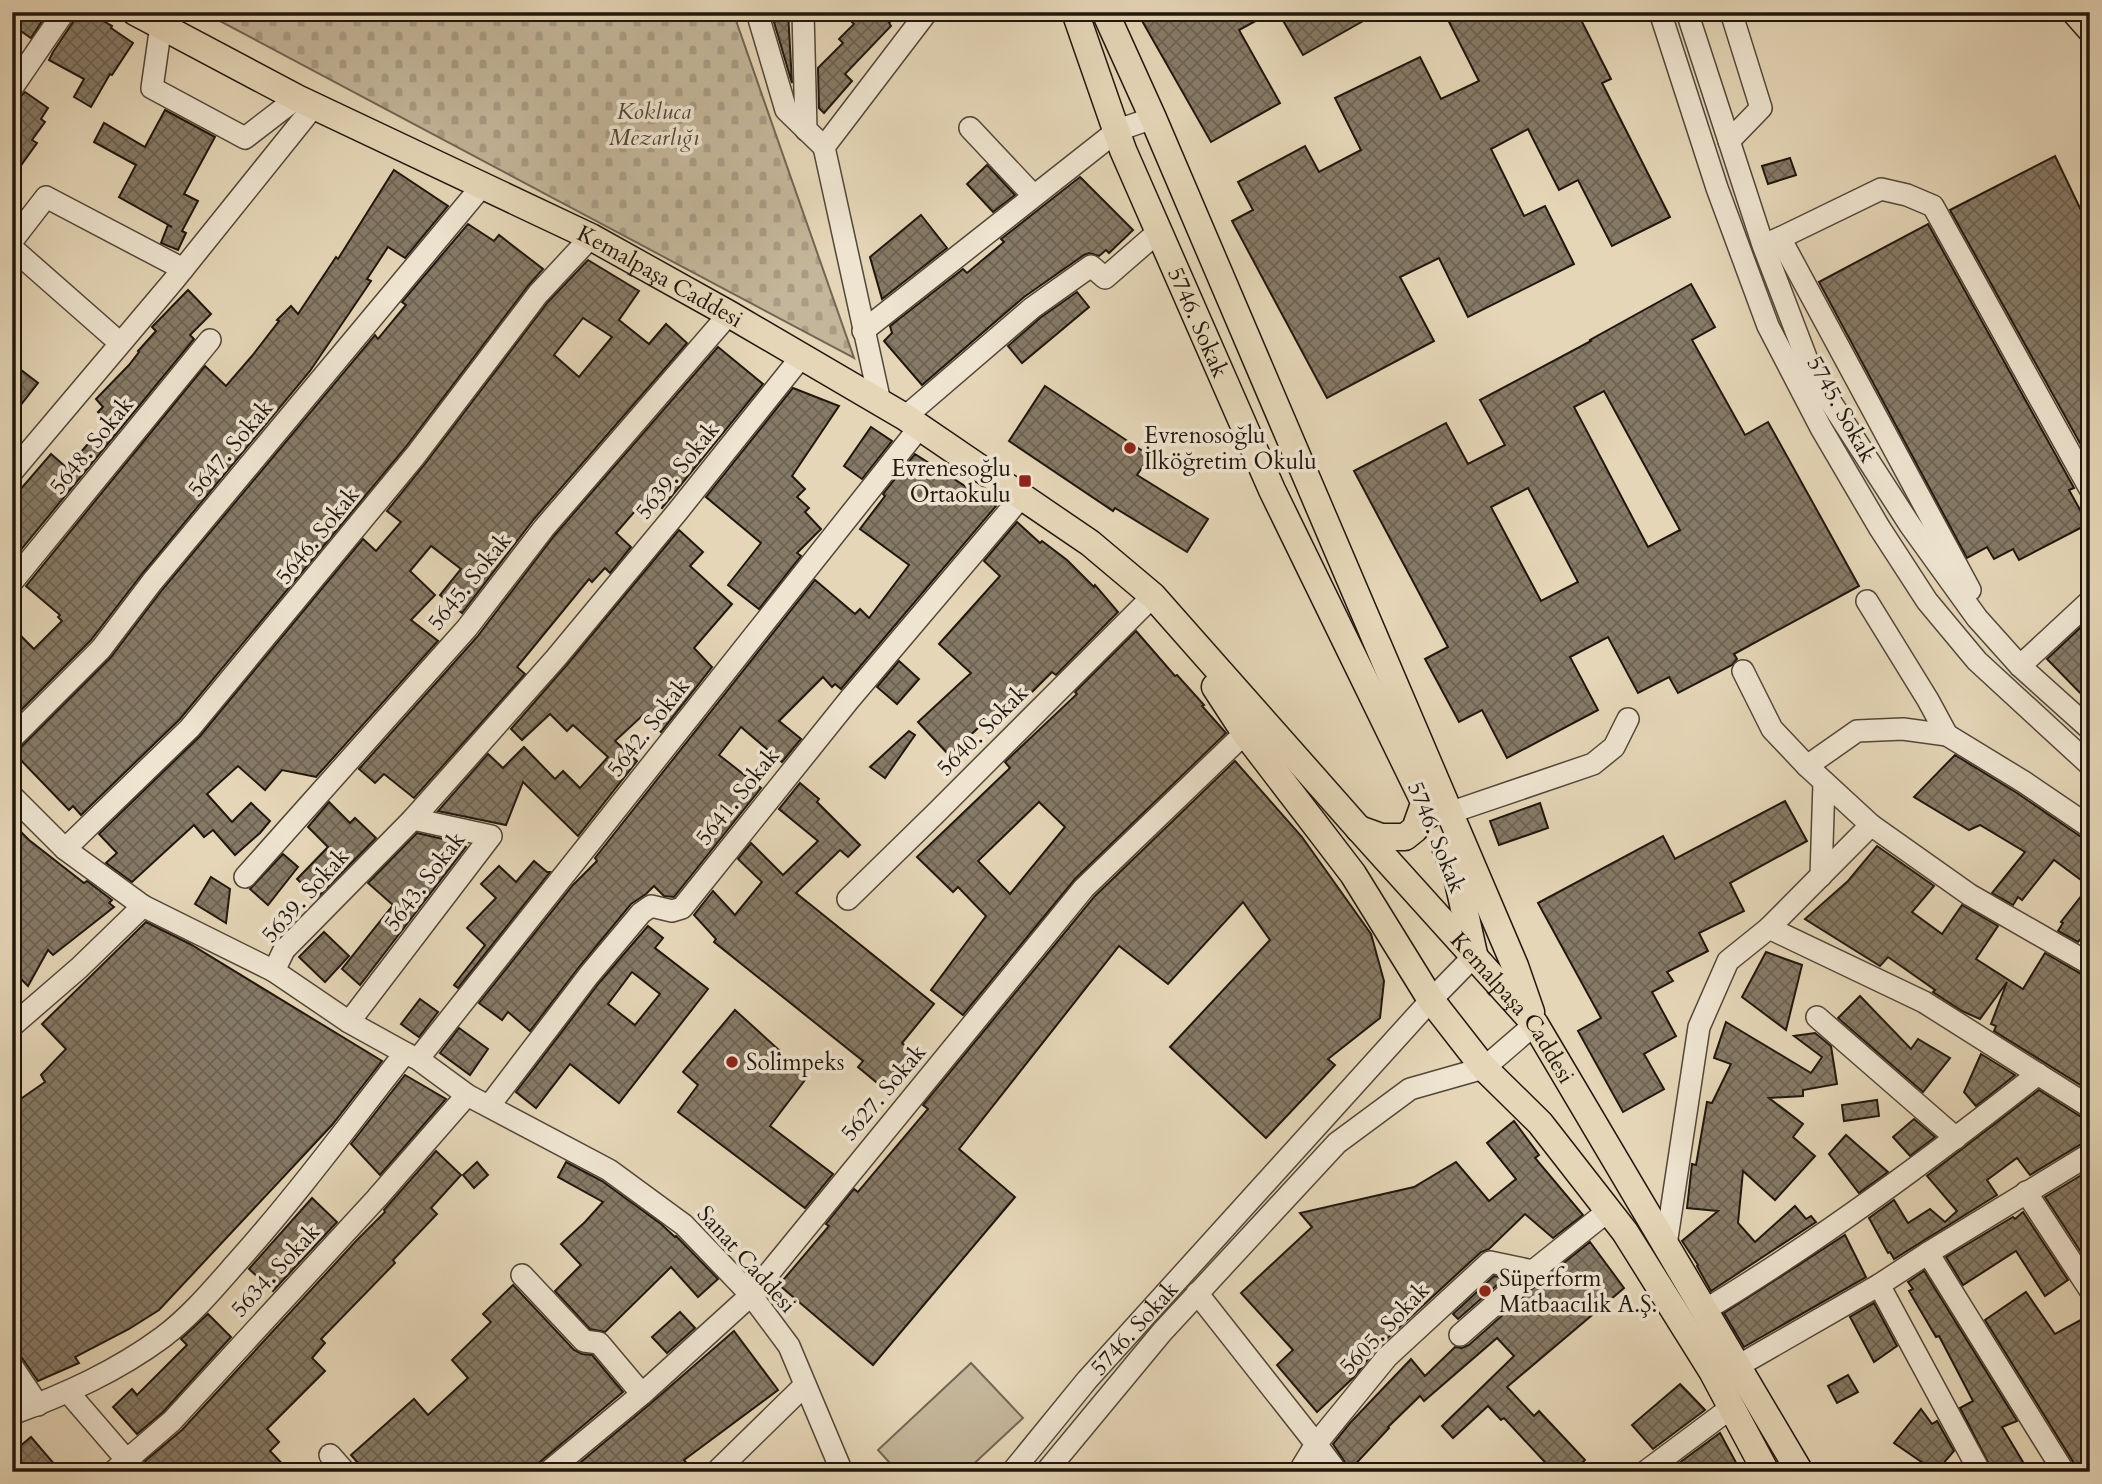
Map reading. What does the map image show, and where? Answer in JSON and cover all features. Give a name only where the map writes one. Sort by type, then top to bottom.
[{"type":"main road","name":"Kemalpaşa Caddesi","points":[[135,12],[305,102],[590,237],[729,314],[880,402],[1023,496],[1090,543],[1153,596],[1535,1024],[1800,1472]]},
{"type":"main road","name":"5746. Sokak","points":[[1074,12],[1123,150],[1272,490],[1425,801],[1458,877],[1474,956]]},
{"type":"main road","name":"5746. Sokak","points":[[1105,12],[1153,118],[1515,966],[1535,1024]]},
{"type":"main road","points":[[2075,12],[2090,29]]},
{"type":"main road","name":"Kemalpaşa Caddesi","points":[[1153,596],[1245,733],[1353,874],[1431,1000],[1484,1068],[1539,1123],[1632,1244],[1712,1371],[1766,1472]]},
{"type":"main road","points":[[1359,829],[1381,836],[1405,837],[1415,829],[1425,801]]},
{"type":"street","points":[[12,88],[64,12]]},
{"type":"street","points":[[757,12],[786,110],[824,147],[880,402]]},
{"type":"street","points":[[803,12],[806,130]]},
{"type":"street","points":[[824,147],[928,12]]},
{"type":"street","name":"5745. Sokak","points":[[1660,12],[1717,188],[1768,326],[1821,428],[1879,527],[1927,601],[1977,661],[2090,765]]},
{"type":"street","name":"5745. Sokak","points":[[1687,12],[1729,141],[1772,242],[1812,373],[1910,525],[1977,618],[2020,666],[2090,729]]},
{"type":"street","points":[[1729,141],[1761,108],[1731,12]]},
{"type":"street","points":[[161,25],[152,88],[245,138],[305,102]]},
{"type":"street","points":[[12,472],[183,269],[305,102]]},
{"type":"street","points":[[863,331],[1118,130],[1153,118]]},
{"type":"street","points":[[970,128],[1033,195]]},
{"type":"street","name":"5647. Sokak","points":[[12,738],[101,649],[152,582],[482,186]]},
{"type":"street","points":[[1977,618],[1978,604],[1772,242],[1881,189],[1907,195],[1933,206],[2090,489]]},
{"type":"street","points":[[12,241],[46,197],[183,269]]},
{"type":"street","name":"5642. Sokak","points":[[411,1056],[912,423],[1032,308],[1091,266],[1105,278],[1158,232]]},
{"type":"street","name":"5646. Sokak","points":[[65,849],[190,727],[415,456],[538,294],[590,237]]},
{"type":"street","points":[[12,248],[120,343]]},
{"type":"street","name":"5645. Sokak","points":[[245,877],[467,628],[544,528],[729,314]]},
{"type":"street","name":"5648. Sokak","points":[[12,582],[209,340]]},
{"type":"street","name":"5639. Sokak","points":[[411,1056],[349,1022],[274,971],[285,950],[413,819],[556,658],[802,356]]},
{"type":"street","name":"5641. Sokak","points":[[489,1106],[589,975],[641,913],[651,906],[672,911],[682,908],[841,710],[1023,496]]},
{"type":"street","name":"5640. Sokak","points":[[848,899],[1153,596]]},
{"type":"street","points":[[1867,601],[1928,699],[1947,735]]},
{"type":"street","points":[[2020,666],[2090,601]]},
{"type":"street","points":[[1743,671],[1772,729],[1807,766],[1871,825],[1970,895],[2090,964]]},
{"type":"street","points":[[1449,813],[1593,764],[1614,747],[1628,719]]},
{"type":"street","points":[[1807,766],[1857,731],[1903,729],[1947,735],[2024,782],[2090,827]]},
{"type":"street","name":"5627. Sokak","points":[[548,1472],[642,1394],[751,1295],[1084,888],[1245,733]]},
{"type":"street","points":[[1821,876],[1824,782]]},
{"type":"street","points":[[12,796],[65,849],[143,906],[274,971]]},
{"type":"street","name":"5643. Sokak","points":[[349,1022],[491,835],[413,819]]},
{"type":"street","points":[[1666,1245],[1699,1027],[1728,961],[1769,928],[1871,825]]},
{"type":"street","points":[[16,1015],[79,968],[143,906]]},
{"type":"street","points":[[1769,928],[1924,1002],[2090,1107]]},
{"type":"street","name":"5746. Sokak","points":[[1012,1472],[1087,1380],[1474,956]]},
{"type":"street","points":[[1817,1017],[1956,1138]]},
{"type":"street","points":[[1046,1472],[1162,1332],[1337,1143],[1410,1089],[1484,1068],[1535,1024]]},
{"type":"street","points":[[12,1413],[38,1405],[113,1370],[164,1336],[192,1313],[270,1225],[411,1056]]},
{"type":"street","name":"Sanat Caddesi","points":[[411,1056],[467,1095],[609,1170],[684,1225],[751,1295],[789,1346],[842,1472]]},
{"type":"street","points":[[1705,1310],[1769,1272],[1956,1138],[2038,1074]]},
{"type":"street","name":"5634. Sokak","points":[[125,1468],[377,1198],[467,1095]]},
{"type":"street","points":[[1738,1366],[1879,1285],[2090,1154]]},
{"type":"street","points":[[2026,1192],[2090,1290]]},
{"type":"street","points":[[1460,1335],[1608,1210]]},
{"type":"street","points":[[1928,1253],[2064,1472]]},
{"type":"street","name":"5605. Sokak","points":[[1316,1444],[1387,1357],[1490,1262],[1533,1271]]},
{"type":"street","points":[[522,1275],[584,1341],[599,1343],[642,1394]]},
{"type":"street","points":[[1879,1285],[1980,1472]]},
{"type":"street","points":[[1197,1293],[1336,1472]]},
{"type":"street","points":[[12,1366],[38,1405]]},
{"type":"street","points":[[716,1472],[805,1385]]},
{"type":"street","points":[[68,1392],[125,1468]]},
{"type":"street","points":[[1645,1472],[1732,1407]]},
{"type":"street","points":[[1299,1472],[1316,1444]]},
{"type":"street","points":[[330,1455],[345,1472]]},
{"type":"green space","name":"Kokluca Mezarlığı","points":[[203,12],[733,12],[854,358]]},
{"type":"green space","points":[[971,1363],[1023,1418],[965,1472],[898,1472],[878,1450]]},
{"type":"building","points":[[12,12],[48,12],[31,38],[12,25]]},
{"type":"building","points":[[77,12],[87,12],[112,26],[111,28],[133,43],[112,75],[110,74],[91,107],[74,97],[84,79],[49,60]]},
{"type":"building","points":[[771,12],[788,12],[792,83]]},
{"type":"building","points":[[842,12],[900,12],[889,23],[891,26],[845,74],[852,81],[824,113],[819,108],[818,68],[843,43],[839,39],[854,24]]},
{"type":"building","points":[[1137,12],[1272,12],[1239,30],[1280,103],[1211,142]]},
{"type":"building","points":[[1278,12],[1379,12],[1303,55]]},
{"type":"building","points":[[1444,12],[1577,12],[1611,79],[1602,83],[1670,217],[1612,246],[1578,180],[1559,190],[1528,129],[1491,149],[1524,216],[1545,206],[1574,264],[1468,317],[1439,258],[1400,277],[1434,341],[1327,398],[1232,221],[1253,210],[1238,182],[1305,146],[1319,172],[1361,150],[1335,98],[1420,57],[1441,99],[1479,81]]},
{"type":"building","points":[[25,92],[48,108],[41,119],[45,122],[32,140],[37,143],[12,178],[12,101]]},
{"type":"building","points":[[165,110],[215,137],[184,194],[198,201],[182,231],[186,233],[178,250],[161,243],[168,225],[172,227],[119,197],[136,165],[94,142],[104,123],[145,147]]},
{"type":"building","points":[[2055,156],[2090,229],[2090,461],[1950,210]]},
{"type":"building","points":[[1790,158],[1796,175],[1768,184],[1762,166]]},
{"type":"building","points":[[987,165],[1015,195],[993,212],[967,184]]},
{"type":"building","points":[[394,170],[448,206],[405,258],[388,247],[367,279],[371,281],[310,371],[142,574],[91,640],[12,719],[12,627],[34,649],[62,621],[58,617],[60,615],[26,586],[205,366],[226,386],[291,306],[298,314],[336,257],[338,259]]},
{"type":"building","points":[[1080,177],[1133,230],[1109,253],[1106,250],[1099,256],[1089,253],[1084,255],[1024,297],[922,385],[884,341],[892,333],[890,326],[963,269],[967,273],[1004,242],[1001,239]]},
{"type":"building","points":[[921,215],[947,248],[882,299],[870,257]]},
{"type":"building","points":[[468,224],[494,241],[499,235],[543,269],[405,448],[180,719],[81,815],[73,806],[69,810],[12,751],[21,747],[111,657],[162,590],[375,335],[378,339],[406,305],[402,302]]},
{"type":"building","points":[[1928,224],[2074,488],[2069,490],[2088,524],[2019,560],[2013,549],[1994,559],[1987,547],[1967,558],[1819,282]]},
{"type":"building","points":[[588,260],[639,291],[619,320],[649,344],[666,324],[687,343],[534,519],[462,613],[440,595],[461,569],[431,546],[410,571],[435,595],[411,620],[438,641],[316,777],[282,770],[265,790],[238,766],[207,794],[232,822],[251,803],[270,821],[260,833],[235,855],[213,830],[204,837],[194,825],[132,882],[106,863],[117,853],[99,834],[200,736],[363,539],[376,551],[401,522],[387,511],[548,302]],"holes":[[[583,318],[612,337],[579,377],[554,355]]]},
{"type":"building","points":[[1691,284],[1715,327],[1692,340],[1745,435],[1768,422],[1859,586],[1734,654],[1737,659],[1732,665],[1678,693],[1669,677],[1638,693],[1608,637],[1570,657],[1598,710],[1507,758],[1482,710],[1459,722],[1425,659],[1448,647],[1354,471],[1446,423],[1468,464],[1505,445],[1480,400]],"holes":[[[1604,391],[1680,530],[1648,547],[1574,407]],[[1528,488],[1578,582],[1541,601],[1491,507]]]},
{"type":"building","points":[[188,290],[211,314],[190,335],[194,339],[15,557],[12,555],[12,499],[51,454],[67,468],[108,421],[98,412],[103,407],[96,399],[129,365],[156,331],[152,327]]},
{"type":"building","points":[[1077,292],[1089,307],[1022,363],[1008,346],[1040,318]]},
{"type":"building","points":[[718,347],[763,384],[662,508],[648,496],[616,533],[631,547],[610,573],[605,568],[592,582],[589,579],[517,667],[525,674],[414,798],[384,774],[375,783],[359,769],[477,637],[554,536]]},
{"type":"building","points":[[12,363],[38,383],[12,416]]},
{"type":"building","points":[[1045,386],[1150,456],[1137,475],[1208,519],[1187,552],[1115,508],[1113,511],[1009,441]]},
{"type":"building","points":[[793,388],[839,406],[792,476],[805,489],[797,497],[809,508],[805,512],[821,529],[797,553],[801,556],[759,609],[728,585],[761,543],[706,497]]},
{"type":"building","points":[[871,427],[892,441],[862,479],[844,466]]},
{"type":"building","points":[[915,454],[996,506],[841,689],[835,684],[832,687],[823,677],[779,721],[801,739],[782,762],[741,727],[719,755],[761,788],[674,897],[664,896],[654,886],[631,904],[530,1031],[508,1012],[502,1020],[479,1003],[573,885],[597,861],[595,858],[815,580],[855,614],[860,609],[869,618],[909,565],[860,529],[885,496],[883,494]]},
{"type":"building","points":[[1017,522],[1040,543],[1042,541],[1067,560],[1094,587],[1095,585],[1118,612],[1056,675],[1052,672],[1013,711],[1005,703],[949,755],[918,722],[971,673],[939,644],[1000,576],[984,561]]},
{"type":"building","points":[[679,530],[703,552],[690,566],[732,604],[694,648],[712,667],[661,732],[643,715],[615,741],[637,761],[578,836],[523,782],[506,825],[438,811],[488,754],[503,768],[524,747],[555,779],[563,771],[580,788],[608,757],[573,725],[567,731],[550,714],[522,740],[511,729]]},
{"type":"building","points":[[2080,628],[2090,639],[2090,703],[2047,659]]},
{"type":"building","points":[[1136,631],[1226,733],[1075,879],[963,1015],[931,990],[986,916],[958,887],[953,892],[917,857],[1010,768],[1005,762],[1077,694],[1075,692]],"holes":[[[1039,802],[1065,827],[1010,894],[978,861]]]},
{"type":"building","points":[[899,661],[919,679],[897,704],[877,687]]},
{"type":"building","points":[[909,731],[915,735],[885,778],[870,767]]},
{"type":"building","points":[[1955,755],[2090,843],[2090,927],[2078,942],[2058,931],[2063,923],[2061,922],[2089,886],[2054,860],[2022,900],[2018,897],[2013,905],[1992,893],[2025,852],[1980,825],[1969,830],[1914,797]]},
{"type":"building","points":[[1235,761],[1302,837],[1371,934],[1384,981],[1380,1018],[1328,1059],[1335,1065],[1266,1138],[1170,1047],[1270,940],[1243,902],[1168,984],[1119,946],[959,1149],[1015,1197],[873,1365],[779,1285],[829,1226],[826,1224],[854,1189],[858,1192],[928,1109],[923,1105],[1094,897]]},
{"type":"building","points":[[800,783],[819,799],[817,802],[860,845],[848,857],[840,850],[796,893],[934,1004],[902,1043],[916,1055],[887,1091],[858,1067],[863,1061],[714,942],[716,939],[694,915],[713,891],[735,915],[762,882],[738,859],[751,843],[783,875],[818,841],[779,809]]},
{"type":"building","points":[[1785,801],[1807,841],[1730,883],[1744,911],[1699,933],[1708,951],[1667,972],[1673,981],[1652,992],[1676,1036],[1644,1054],[1664,1089],[1623,1112],[1578,1031],[1601,1018],[1538,903],[1663,836],[1675,859]]},
{"type":"building","points":[[329,802],[350,823],[355,818],[376,838],[317,898],[297,879],[328,847],[308,827]]},
{"type":"building","points":[[1540,803],[1548,828],[1499,845],[1490,821]]},
{"type":"building","points":[[12,823],[29,840],[84,883],[87,881],[112,900],[109,903],[114,907],[53,955],[48,950],[28,986],[12,970]]},
{"type":"building","points":[[417,833],[460,843],[466,847],[360,985],[342,969],[393,905],[368,883]]},
{"type":"building","points":[[1877,846],[1934,886],[1912,912],[1942,934],[1962,905],[1998,926],[1976,959],[2023,989],[2045,953],[2090,977],[2090,1091],[1994,1031],[1996,1026],[1991,1024],[2007,982],[1980,1019],[1933,992],[1935,990],[1888,957],[1880,966],[1805,919],[1848,881]]},
{"type":"building","points":[[283,854],[298,867],[268,905],[250,889]]},
{"type":"building","points":[[534,861],[550,872],[458,988],[454,985],[485,945],[467,928],[496,898],[481,884],[499,866],[516,882]]},
{"type":"building","points":[[211,877],[230,889],[226,923],[195,904]]},
{"type":"building","points":[[146,922],[190,944],[382,1061],[332,1125],[159,1310],[75,1357],[79,1363],[38,1381],[22,1358],[12,1353],[12,1105],[45,1082],[41,1075],[66,1049],[42,1024]]},
{"type":"building","points":[[648,926],[663,938],[655,948],[708,989],[619,1103],[570,1064],[536,1108],[516,1092],[599,983]],"holes":[[[632,972],[660,994],[635,1025],[608,1004]]]},
{"type":"building","points":[[324,932],[349,956],[325,982],[299,957]]},
{"type":"building","points":[[1766,952],[1802,965],[1786,1030],[1742,997]]},
{"type":"building","points":[[1860,996],[1911,1049],[1918,1039],[1950,1058],[1923,1092],[1838,1018]]},
{"type":"building","points":[[420,999],[438,1012],[419,1037],[401,1024]]},
{"type":"building","points":[[735,1010],[780,1051],[779,1054],[808,1076],[770,1126],[833,1174],[805,1208],[678,1112],[698,1085],[683,1072]]},
{"type":"building","points":[[1726,1022],[1811,1073],[1822,1057],[1794,1036],[1815,1033],[1831,1046],[1837,1084],[1803,1090],[1803,1096],[1769,1098],[1803,1124],[1793,1137],[1815,1156],[1775,1200],[1743,1171],[1738,1223],[1755,1242],[1795,1206],[1806,1219],[1811,1216],[1816,1222],[1711,1291],[1682,1241],[1718,1211],[1687,1208],[1692,1164],[1696,1165],[1707,1102],[1712,1103],[1731,1064],[1714,1058]]},
{"type":"building","points":[[459,1028],[488,1049],[470,1075],[440,1053]]},
{"type":"building","points":[[1981,1054],[2015,1075],[1976,1106],[1964,1092]]},
{"type":"building","points":[[405,1075],[446,1099],[380,1175],[351,1144]]},
{"type":"building","points":[[2039,1090],[2090,1120],[2090,1141],[2030,1175],[2017,1158],[1987,1180],[1997,1195],[1894,1259],[1869,1218],[1894,1200],[1908,1223],[1930,1209],[1945,1222],[1957,1211],[1927,1176]]},
{"type":"building","points":[[1877,1100],[1879,1116],[1844,1121],[1842,1105]]},
{"type":"building","points":[[1914,1119],[1935,1137],[1910,1156],[1893,1137]]},
{"type":"building","points":[[1514,1121],[1539,1155],[1535,1158],[1583,1215],[1553,1238],[1525,1214],[1378,1347],[1354,1377],[1317,1412],[1277,1365],[1293,1350],[1241,1293],[1312,1227],[1300,1213],[1414,1187],[1456,1162],[1489,1201],[1516,1179],[1487,1143]]},
{"type":"building","points":[[1846,1135],[1888,1172],[1859,1193],[1829,1154]]},
{"type":"building","points":[[436,1151],[461,1175],[431,1208],[437,1214],[393,1260],[395,1263],[321,1339],[325,1343],[312,1358],[325,1371],[267,1429],[279,1442],[270,1451],[290,1472],[150,1472],[145,1461],[182,1430],[385,1212]]},
{"type":"building","points":[[477,1162],[488,1175],[474,1188],[463,1175]]},
{"type":"building","points":[[566,1162],[602,1181],[661,1224],[718,1279],[698,1297],[671,1267],[605,1332],[590,1329],[555,1291],[581,1265],[561,1244],[603,1202],[558,1177]]},
{"type":"building","points":[[2090,1170],[2090,1266],[2045,1197]]},
{"type":"building","points":[[312,1198],[337,1222],[273,1291],[249,1269]]},
{"type":"building","points":[[2023,1212],[2068,1280],[2045,1296],[2016,1251],[1963,1285],[1946,1257]]},
{"type":"building","points":[[1845,1235],[1866,1277],[1744,1347],[1724,1313]]},
{"type":"building","points":[[1590,1242],[1624,1288],[1507,1387],[1534,1416],[1539,1411],[1585,1460],[1572,1472],[1554,1472],[1504,1418],[1501,1420],[1488,1406],[1453,1438],[1442,1426],[1514,1356],[1497,1338],[1424,1401],[1420,1396],[1350,1470],[1333,1444],[1411,1359],[1425,1376],[1455,1347],[1469,1345]]},
{"type":"building","points":[[1924,1271],[2017,1421],[2002,1427],[2029,1472],[1993,1472],[1960,1408],[1973,1401],[1939,1336],[1936,1337],[1909,1291],[1913,1289],[1908,1282]]},
{"type":"building","points":[[1494,1276],[1505,1278],[1458,1319],[1453,1314]]},
{"type":"building","points":[[513,1285],[574,1350],[592,1355],[623,1392],[540,1462],[535,1472],[366,1472],[351,1455],[414,1399],[428,1415],[468,1378],[452,1360],[491,1322],[483,1314]]},
{"type":"building","points":[[2026,1292],[2055,1334],[2090,1315],[2090,1472],[2077,1472],[1985,1320]]},
{"type":"building","points":[[1874,1303],[1897,1346],[1874,1362],[1850,1317]]},
{"type":"building","points":[[680,1312],[695,1328],[667,1353],[652,1337]]},
{"type":"building","points":[[208,1314],[231,1337],[163,1412],[137,1434],[113,1407],[132,1389],[137,1395],[187,1345],[181,1339]]},
{"type":"building","points":[[734,1331],[778,1390],[684,1460],[694,1472],[569,1472],[650,1404]]},
{"type":"building","points":[[1848,1375],[1858,1392],[1837,1403],[1828,1386]]},
{"type":"building","points":[[1680,1384],[1705,1410],[1653,1449],[1632,1425]]},
{"type":"building","points":[[1921,1409],[1932,1424],[1937,1421],[1954,1451],[1936,1472],[1894,1443]]},
{"type":"building","points":[[1720,1433],[1741,1472],[1673,1472],[1671,1469]]},
{"type":"building","points":[[31,1437],[61,1472],[21,1472],[12,1462],[12,1453]]},
{"type":"place","name":"Evrenosoğlu İlköğretim Okulu","points":[[1130,448]]},
{"type":"place","name":"Evrenesoğlu Ortaokulu","points":[[1025,481]]},
{"type":"place","name":"Solimpeks","points":[[732,1062]]},
{"type":"place","name":"Süperform Matbaacılık A.Ş.","points":[[1485,1291]]}]
